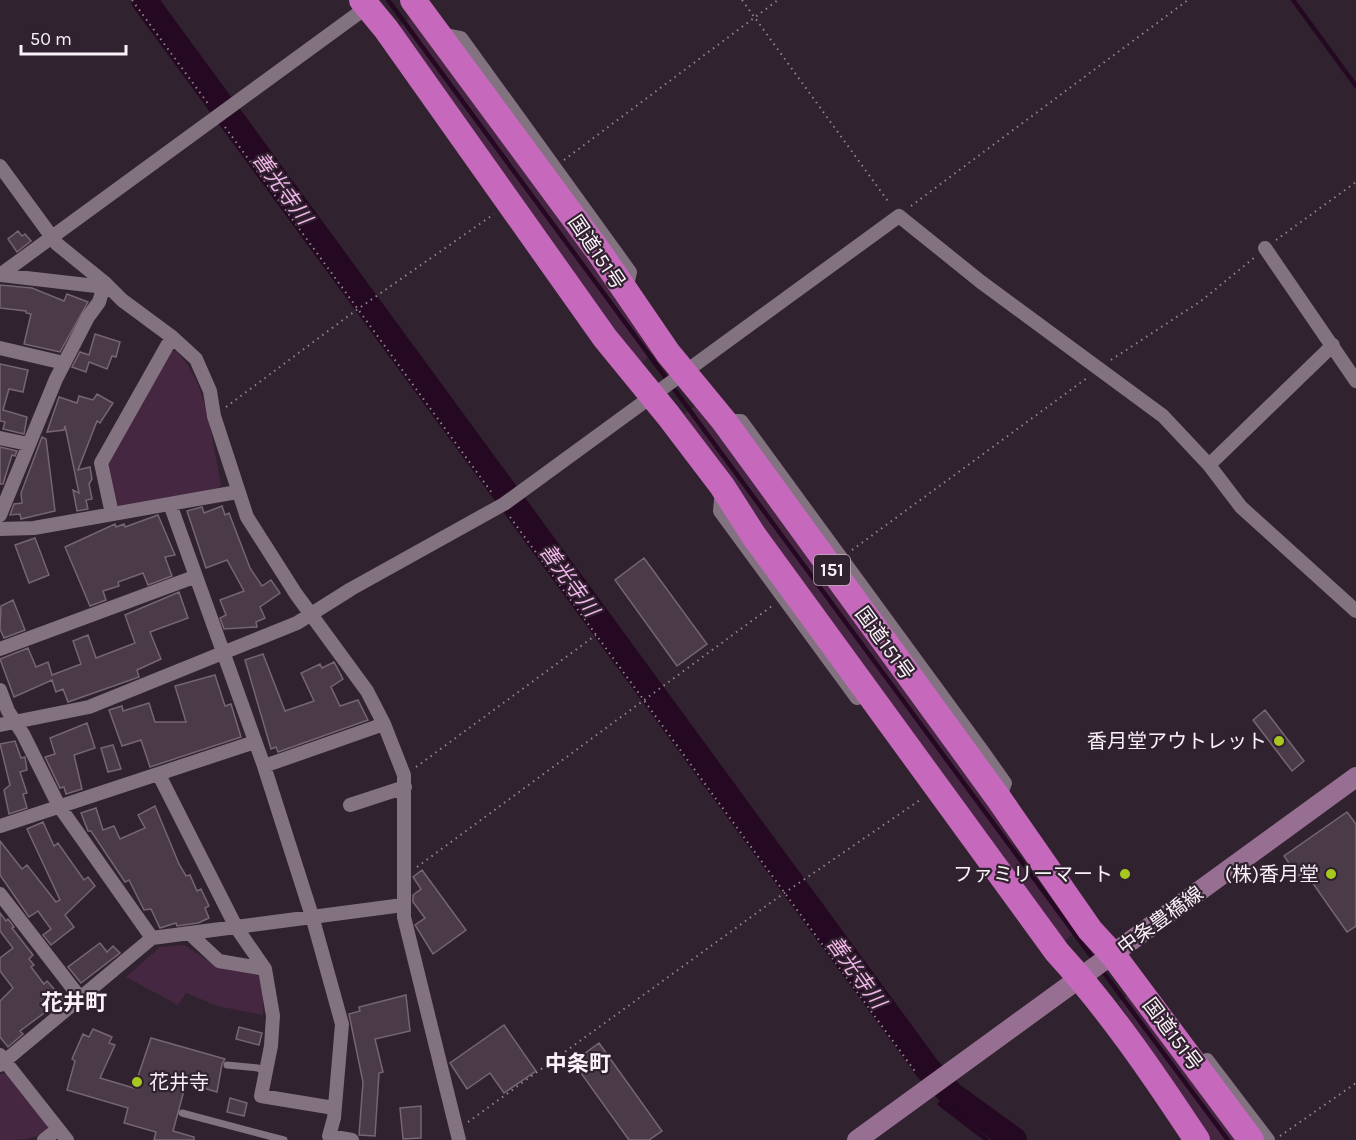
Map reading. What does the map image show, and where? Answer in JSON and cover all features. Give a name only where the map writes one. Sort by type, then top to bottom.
[{"type":"highway","name":"国道151号","points":[[414,0],[598,252],[625,293],[724,421],[999,799],[1090,930],[1098,966],[1160,1083],[1192,1137]]},
{"type":"highway","name":"国道151号","points":[[369,2],[606,338],[722,486],[754,536],[1057,952],[1098,966],[1187,1053],[1251,1140]]},
{"type":"main road","name":"中条豊橋線","points":[[857,1140],[1356,777]]},
{"type":"street","points":[[105,283],[96,286],[0,275],[369,2]]},
{"type":"street","points":[[441,34],[461,38],[630,272],[625,293]]},
{"type":"street","points":[[420,76],[416,90],[597,343],[606,338]]},
{"type":"street","points":[[0,165],[50,237],[122,300],[172,336],[196,359],[204,373],[214,416],[247,517],[264,546],[367,691],[384,724],[405,781],[403,905],[458,1136]]},
{"type":"street","points":[[0,725],[89,707],[297,623],[351,589],[507,502],[899,216],[981,282],[1163,416],[1209,465],[1241,507],[1356,611]]},
{"type":"street","points":[[1265,248],[1356,381]]},
{"type":"street","points":[[0,515],[64,363],[88,317],[99,302],[105,283]]},
{"type":"street","points":[[112,514],[101,464],[172,336]]},
{"type":"street","points":[[1209,465],[1333,345]]},
{"type":"street","points":[[0,348],[64,363]]},
{"type":"street","points":[[724,421],[741,421],[1005,783],[999,799]]},
{"type":"street","points":[[0,438],[28,444]]},
{"type":"street","points":[[722,486],[720,511],[782,599],[984,870],[1000,873]]},
{"type":"street","points":[[0,529],[34,528],[237,492]]},
{"type":"street","points":[[170,504],[194,577],[224,652],[264,766],[312,916],[342,1024],[334,1108],[328,1138],[352,1140]]},
{"type":"street","points":[[0,650],[194,577]]},
{"type":"street","points":[[0,690],[59,806],[152,938]]},
{"type":"street","points":[[264,766],[384,724]]},
{"type":"street","points":[[0,826],[255,742]]},
{"type":"street","points":[[159,775],[236,927],[265,969],[273,1016],[261,1096],[334,1108]]},
{"type":"street","points":[[350,805],[405,781]]},
{"type":"street","points":[[0,894],[81,999]]},
{"type":"street","points":[[67,1140],[2,1060],[81,999],[152,938],[403,905]]},
{"type":"street","points":[[189,933],[219,961],[265,969]]},
{"type":"street","points":[[1187,1053],[1203,1055],[1268,1140]]},
{"type":"street","points":[[44,1140],[58,1129]]},
{"type":"lane","points":[[227,1065],[258,1068],[266,1073]]},
{"type":"lane","points":[[182,1113],[284,1140]]},
{"type":"path","points":[[132,0],[223,112],[360,309],[507,502],[596,635],[785,893],[936,1083]]},
{"type":"path","points":[[742,0],[899,216],[943,180],[1188,0]]},
{"type":"path","points":[[554,167],[778,0]]},
{"type":"path","points":[[840,559],[988,453],[1099,369],[1201,301],[1265,248],[1356,182]]},
{"type":"path","points":[[214,416],[501,209]]},
{"type":"path","points":[[404,876],[782,599]]},
{"type":"path","points":[[405,781],[596,635]]},
{"type":"path","points":[[458,1136],[785,893],[928,794]]},
{"type":"path","points":[[1274,1140],[1356,1083]]},
{"type":"shaded area","points":[[413,16],[574,230],[654,353],[639,364],[398,28]]},
{"type":"shaded area","points":[[176,351],[196,379],[202,396],[221,484],[218,488],[120,508],[115,504],[107,461],[168,352]]},
{"type":"shaded area","points":[[700,403],[984,791],[1028,871],[1075,933],[1062,943],[777,556],[735,486],[684,414]]},
{"type":"shaded area","points":[[184,945],[213,964],[263,977],[263,1015],[217,1006],[186,993],[178,1005],[126,977],[160,947]]},
{"type":"shaded area","points":[[1132,992],[1239,1140],[1208,1140],[1166,1071],[1118,1002]]},
{"type":"shaded area","points":[[0,1074],[7,1074],[48,1127],[41,1135],[0,1140]]},
{"type":"building","points":[[18,231],[22,236],[25,234],[31,241],[17,252],[8,239]]},
{"type":"building","points":[[0,285],[32,288],[64,301],[67,294],[88,302],[60,352],[24,344],[31,314],[26,311],[0,308]]},
{"type":"building","points":[[95,334],[120,342],[116,357],[112,356],[107,369],[89,362],[86,372],[72,367],[80,352],[89,355]]},
{"type":"building","points":[[0,364],[28,370],[23,392],[9,389],[3,410],[27,417],[24,434],[3,429],[5,422],[0,421]]},
{"type":"building","points":[[97,394],[113,403],[100,423],[97,421],[78,470],[90,467],[92,479],[89,484],[92,499],[86,500],[88,509],[77,511],[73,490],[79,493],[65,426],[64,430],[47,432],[59,397],[77,403],[79,396],[93,400]]},
{"type":"building","points":[[42,437],[46,439],[55,511],[21,519],[20,514],[10,515],[14,504],[22,503],[21,493]]},
{"type":"building","points":[[0,447],[17,451],[15,456],[12,455],[3,484],[0,484]]},
{"type":"building","points":[[222,506],[225,515],[229,513],[250,568],[262,586],[271,580],[280,593],[260,607],[265,618],[256,622],[257,627],[224,629],[220,618],[226,615],[220,600],[244,591],[227,560],[206,568],[187,511],[202,507],[204,513]]},
{"type":"building","points":[[158,515],[175,555],[165,557],[172,576],[148,585],[143,573],[118,582],[119,586],[103,591],[106,600],[90,606],[65,547],[115,524],[116,527],[124,524],[125,527]]},
{"type":"building","points":[[35,538],[49,575],[29,583],[15,545]]},
{"type":"building","points":[[644,558],[707,644],[677,666],[615,580]]},
{"type":"building","points":[[179,592],[188,618],[150,632],[161,659],[137,670],[139,677],[68,702],[63,689],[56,692],[52,680],[14,697],[0,659],[28,648],[36,667],[48,662],[52,675],[81,664],[73,641],[88,635],[96,658],[135,643],[125,615]]},
{"type":"building","points":[[13,600],[25,630],[4,638],[0,629],[1,606]]},
{"type":"building","points":[[263,654],[285,711],[314,701],[301,673],[320,664],[322,668],[334,662],[343,679],[331,687],[340,706],[358,700],[368,720],[278,752],[276,747],[271,749],[245,660]]},
{"type":"building","points":[[215,675],[225,706],[231,704],[241,737],[150,767],[141,740],[122,746],[109,710],[122,706],[123,711],[149,703],[155,722],[186,722],[175,686]]},
{"type":"building","points":[[1265,710],[1304,761],[1292,771],[1253,720]]},
{"type":"building","points":[[87,723],[95,748],[74,755],[82,789],[66,794],[64,787],[60,788],[45,757],[55,754],[50,738]]},
{"type":"building","points":[[15,741],[21,758],[25,757],[27,770],[20,772],[27,793],[23,794],[27,808],[9,814],[4,790],[10,785],[0,744]]},
{"type":"building","points":[[113,745],[121,769],[108,772],[101,748]]},
{"type":"building","points":[[155,806],[179,864],[186,876],[190,875],[197,891],[201,889],[209,906],[205,908],[209,918],[198,923],[177,926],[176,923],[160,928],[151,909],[144,910],[129,880],[125,882],[91,831],[88,831],[81,813],[96,808],[103,830],[114,826],[120,839],[145,828],[138,815]]},
{"type":"building","name":"(株)香月堂","points":[[1347,812],[1356,824],[1356,926],[1347,932],[1305,872],[1298,876],[1284,856]]},
{"type":"building","points":[[43,822],[54,846],[58,843],[84,880],[88,877],[95,886],[65,915],[74,927],[51,945],[43,935],[51,929],[38,911],[29,917],[0,875],[0,841],[22,869],[27,865],[56,902],[60,900],[27,829]]},
{"type":"building","points":[[422,870],[466,930],[433,954],[415,925],[425,918],[413,902],[413,895],[421,889],[413,877]]},
{"type":"building","points":[[0,913],[6,921],[8,919],[14,927],[12,928],[33,955],[29,959],[34,965],[31,967],[44,984],[47,981],[63,999],[20,1031],[23,1034],[8,1047],[0,1037],[0,1001],[13,988],[0,971],[0,958],[13,948],[0,931]]},
{"type":"building","points":[[100,943],[107,952],[113,946],[120,953],[81,983],[68,967]]},
{"type":"building","points":[[406,995],[410,1031],[375,1039],[383,1072],[379,1073],[375,1136],[359,1135],[363,1082],[349,1014],[360,1011],[359,1007]]},
{"type":"building","points":[[504,1025],[536,1071],[504,1093],[490,1073],[467,1089],[450,1063]]},
{"type":"building","points":[[239,1027],[262,1033],[259,1045],[236,1039]]},
{"type":"building","points":[[93,1029],[112,1037],[109,1043],[115,1045],[100,1078],[134,1088],[151,1038],[225,1059],[217,1092],[186,1083],[173,1131],[194,1137],[194,1140],[154,1140],[156,1132],[124,1123],[128,1108],[67,1090],[75,1061],[72,1059],[83,1034],[89,1037]]},
{"type":"building","points":[[599,1043],[662,1131],[649,1140],[629,1140],[573,1062]]},
{"type":"building","points":[[230,1098],[247,1103],[244,1116],[227,1112]]},
{"type":"building","points":[[421,1106],[421,1138],[403,1139],[400,1108]]},
{"type":"waterway","name":"善光寺川","points":[[144,0],[927,1068],[952,1095],[1014,1140]]},
{"type":"waterway","points":[[388,0],[1094,960]]},
{"type":"waterway","points":[[1293,0],[1356,86]]},
{"type":"waterway","points":[[1101,969],[1228,1140]]},
{"type":"waterway","points":[[940,1104],[987,1140]]},
{"type":"place","name":"香月堂アウトレット","points":[[1279,741]]},
{"type":"place","name":"ファミリーマート","points":[[1125,874]]},
{"type":"place","name":"(株)香月堂","points":[[1331,874]]},
{"type":"place","name":"花井寺","points":[[137,1082]]},
{"type":"district","name":"花井町","points":[[74,1002]]},
{"type":"district","name":"中条町","points":[[578,1063]]}]
